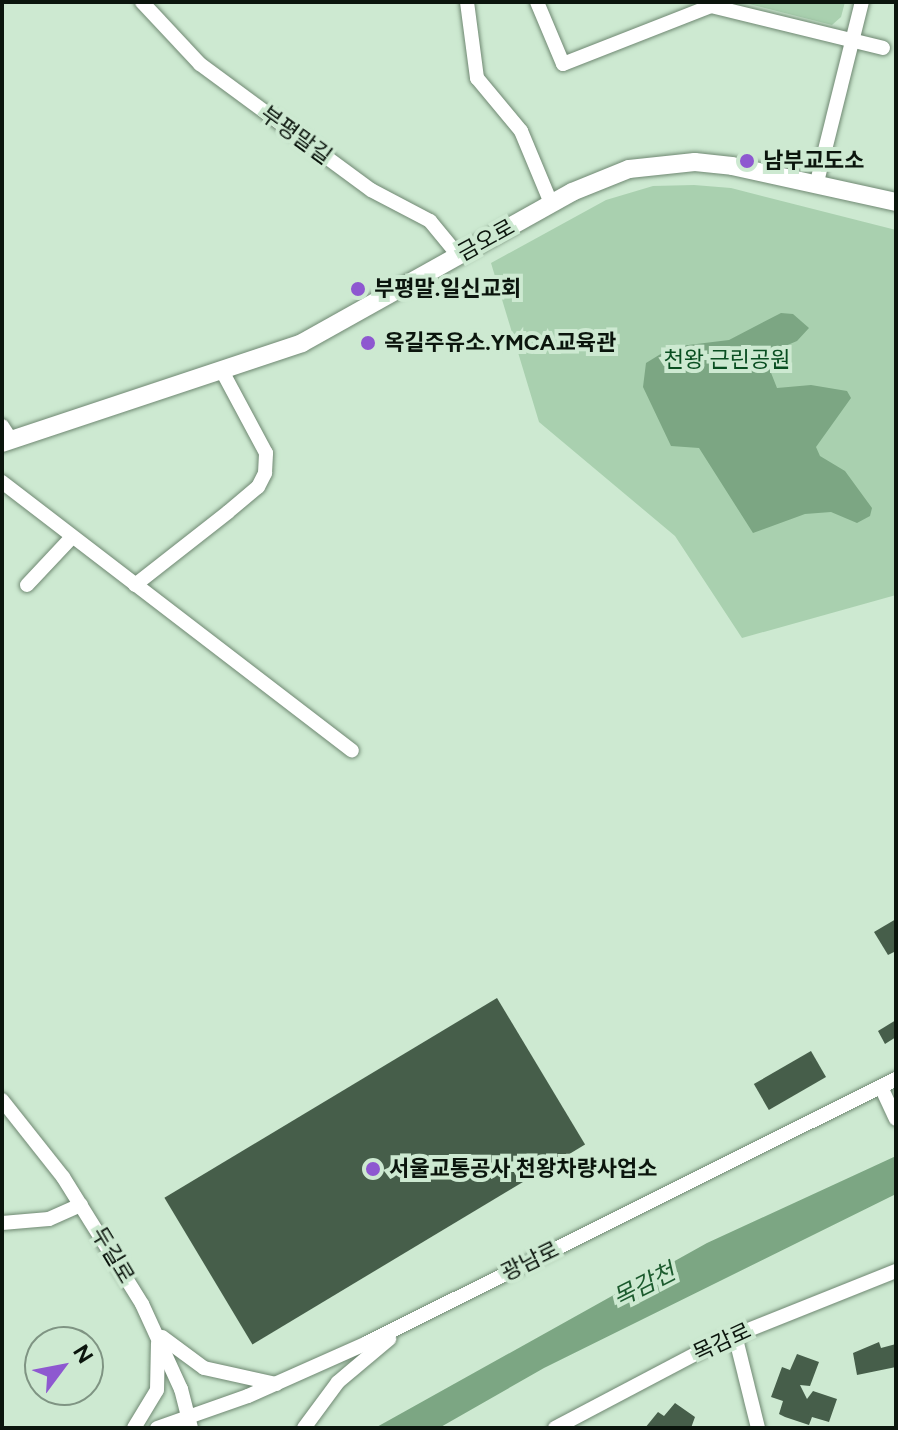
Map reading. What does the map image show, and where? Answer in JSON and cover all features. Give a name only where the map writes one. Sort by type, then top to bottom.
[{"type":"main road","name":"금오로","points":[[5,437],[222,371],[302,343],[599,179],[661,163],[732,166],[817,182],[896,202]]},
{"type":"street","name":"부평말길","points":[[142,2],[200,64],[371,190],[430,221],[458,255]]},
{"type":"street","points":[[467,2],[477,78],[521,131],[551,203]]},
{"type":"street","points":[[537,2],[563,64],[711,6],[883,48]]},
{"type":"street","points":[[817,182],[862,2]]},
{"type":"street","points":[[135,585],[258,487],[265,473],[266,453],[222,371]]},
{"type":"street","points":[[2,482],[352,751]]},
{"type":"street","points":[[27,585],[72,537]]},
{"type":"street","name":"광남로","points":[[157,1428],[191,1422],[276,1384],[896,1079]]},
{"type":"street","points":[[881,1087],[896,1119]]},
{"type":"street","name":"두길로","points":[[2,1100],[81,1205],[156,1331],[191,1422]]},
{"type":"street","points":[[2,1223],[49,1219],[81,1205]]},
{"type":"street","name":"목감로","points":[[555,1428],[580,1422],[735,1335],[896,1271]]},
{"type":"street","points":[[304,1428],[338,1382],[414,1318]]},
{"type":"street","points":[[156,1331],[204,1368],[276,1384]]},
{"type":"street","points":[[134,1428],[157,1390],[156,1331]]},
{"type":"street","points":[[735,1335],[758,1428]]},
{"type":"green space","points":[[741,2],[845,2],[841,17],[832,25]]},
{"type":"green space","name":"천왕 근린공원","points":[[653,186],[731,188],[896,230],[896,595],[742,638],[675,536],[539,422],[491,263],[606,200]]},
{"type":"water","points":[[781,313],[793,314],[809,328],[797,341],[764,355],[777,388],[811,385],[847,391],[851,398],[816,447],[820,456],[845,471],[872,508],[870,516],[857,523],[831,512],[805,514],[753,533],[699,448],[671,446],[643,387],[646,363],[672,347],[729,340]]},
{"type":"water","name":"목감천","points":[[896,1156],[896,1194],[544,1368],[439,1428],[375,1428],[707,1243]]},
{"type":"building","points":[[896,919],[896,951],[888,955],[874,932]]},
{"type":"building","name":"서울교통공사 천왕차량사업소","points":[[497,998],[585,1145],[252,1344],[164,1198]]},
{"type":"building","points":[[896,1020],[896,1037],[885,1044],[878,1031]]},
{"type":"building","points":[[811,1051],[826,1077],[769,1110],[754,1084]]},
{"type":"building","points":[[879,1342],[881,1348],[896,1344],[896,1367],[857,1375],[853,1353]]},
{"type":"building","points":[[797,1354],[819,1362],[810,1386],[800,1385],[807,1399],[813,1391],[837,1399],[829,1422],[812,1417],[809,1425],[785,1417],[779,1414],[783,1401],[771,1397],[782,1367],[790,1370]]},
{"type":"building","points":[[675,1403],[695,1417],[691,1428],[645,1428],[658,1412],[664,1416]]},
{"type":"place","name":"남부교도소","points":[[747,161]]},
{"type":"place","name":"부평말.일신교회","points":[[358,289]]},
{"type":"place","name":"옥길주유소.YMCA교육관","points":[[368,343]]},
{"type":"place","name":"서울교통공사 천왕차량사업소","points":[[373,1169]]}]
